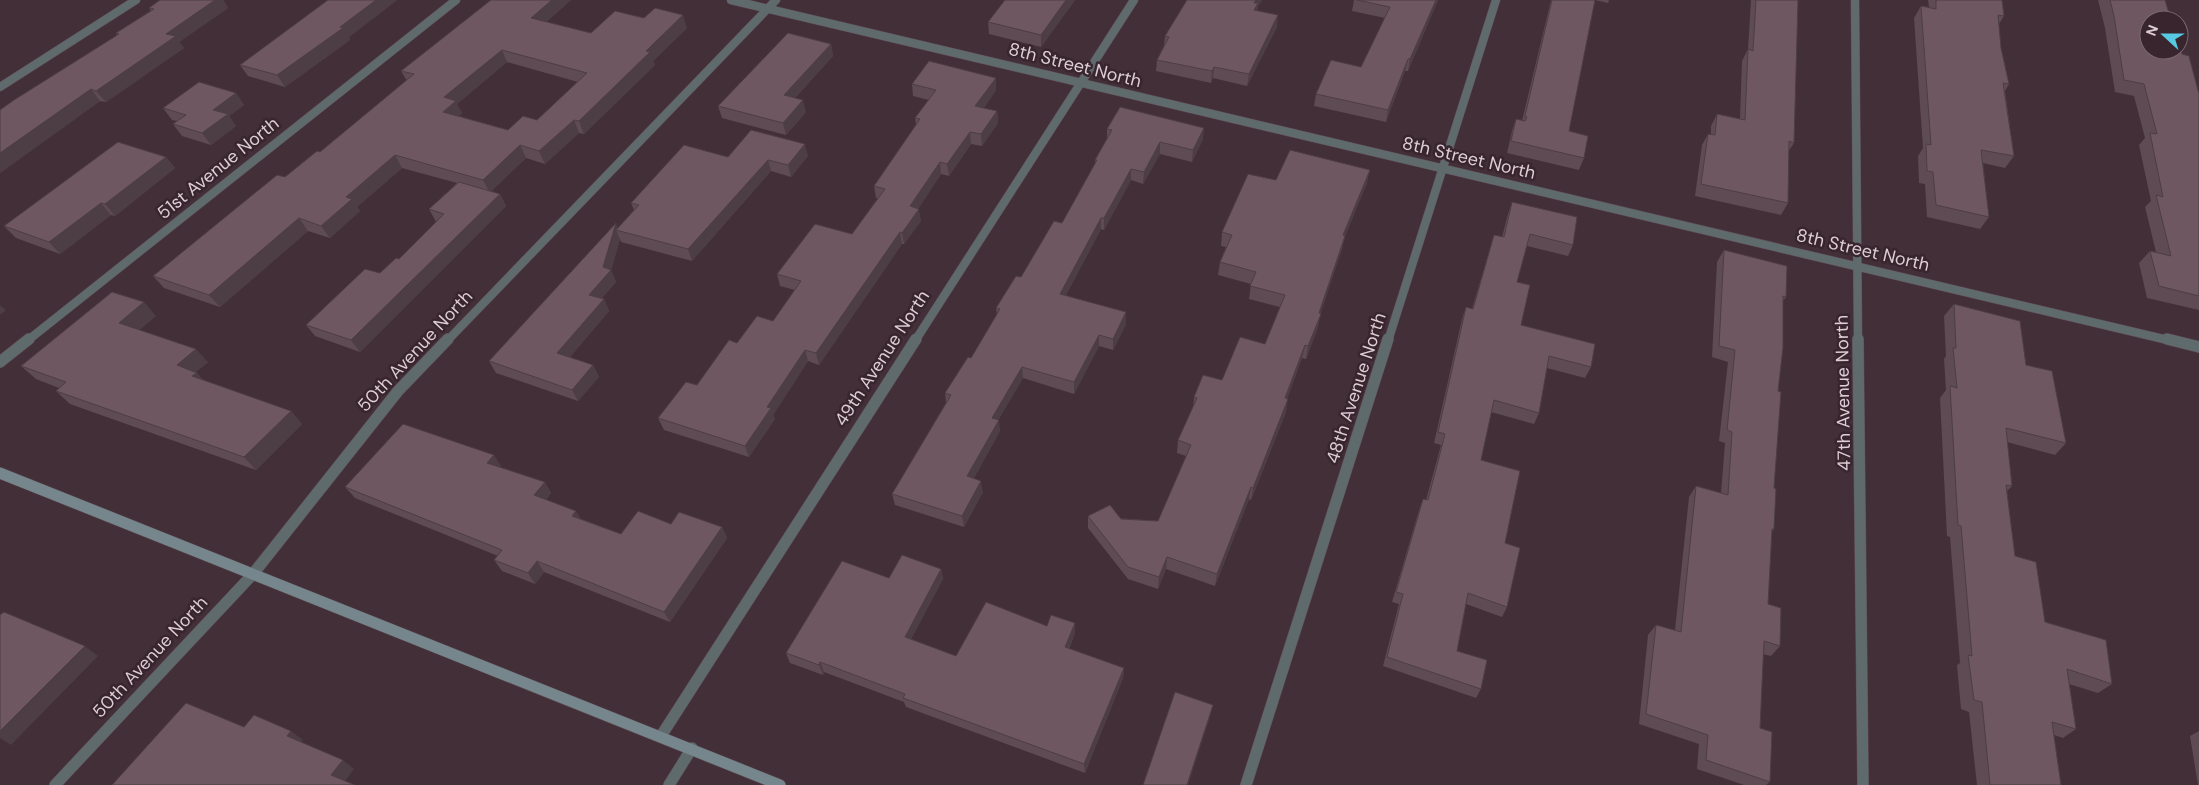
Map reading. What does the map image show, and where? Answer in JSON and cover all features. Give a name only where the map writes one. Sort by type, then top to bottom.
[{"type":"main road","points":[[0,473],[692,748],[780,785]]},
{"type":"street","points":[[0,87],[136,0]]},
{"type":"street","name":"51st Avenue North","points":[[0,362],[456,0]]},
{"type":"street","name":"8th Street North","points":[[731,0],[2199,347]]},
{"type":"street","name":"50th Avenue North","points":[[55,785],[253,574],[398,391],[776,0]]},
{"type":"street","name":"49th Avenue North","points":[[661,736],[1134,0]]},
{"type":"street","name":"48th Avenue North","points":[[1246,785],[1444,170],[1496,0]]},
{"type":"street","name":"47th Avenue North","points":[[1855,0],[1863,785]]},
{"type":"street","points":[[669,785],[692,748]]},
{"type":"building","points":[[160,0],[215,0],[166,34],[176,36],[96,91],[91,89],[0,153],[0,110],[119,34],[116,33],[154,9],[149,8]]},
{"type":"building","points":[[328,0],[376,0],[340,27],[343,28],[277,75],[240,65]]},
{"type":"building","points":[[491,0],[552,0],[531,18],[591,33],[615,11],[644,18],[655,8],[683,15],[646,51],[650,52],[579,121],[574,120],[539,151],[520,145],[483,180],[395,155],[346,197],[352,199],[321,226],[299,218],[209,295],[153,276],[277,175],[285,177],[317,151],[320,152],[414,74],[401,71]],"holes":[[[502,50],[587,73],[537,120],[523,116],[508,130],[443,112],[456,101],[444,97]]]},
{"type":"building","points":[[1005,0],[1066,0],[1041,35],[988,22]]},
{"type":"building","points":[[1187,0],[1256,0],[1254,3],[1258,3],[1254,10],[1278,15],[1249,74],[1214,67],[1212,71],[1157,60],[1169,37],[1165,36]]},
{"type":"building","points":[[1357,0],[1436,0],[1410,59],[1408,59],[1388,110],[1316,94],[1331,60],[1361,67],[1390,7]]},
{"type":"building","points":[[1552,0],[1595,0],[1569,131],[1588,136],[1584,158],[1511,141],[1516,119],[1525,121],[1527,117],[1525,116]]},
{"type":"building","points":[[1756,0],[1798,0],[1794,143],[1789,141],[1788,203],[1701,184],[1708,134],[1715,135],[1717,114],[1745,120],[1748,49],[1753,51]]},
{"type":"building","points":[[1936,0],[2002,0],[2004,16],[1998,15],[2001,48],[2009,84],[2003,83],[2014,156],[1981,150],[1989,217],[1936,205],[1933,172],[1927,171],[1926,144],[1931,145],[1921,6],[1936,9]]},
{"type":"building","points":[[2110,0],[2165,0],[2168,10],[2139,10],[2139,60],[2189,60],[2189,56],[2199,94],[2199,296],[2159,286],[2150,251],[2171,256],[2156,195],[2163,197],[2150,133],[2157,134],[2144,84],[2124,80]]},
{"type":"building","points":[[788,33],[831,44],[784,95],[803,100],[783,123],[718,106]]},
{"type":"building","points":[[929,61],[996,78],[975,106],[997,111],[981,134],[970,132],[947,164],[940,162],[910,206],[919,209],[902,233],[900,232],[816,353],[805,350],[767,407],[771,408],[745,446],[658,418],[686,382],[697,385],[729,340],[737,343],[757,316],[773,321],[801,281],[777,274],[815,224],[852,234],[885,189],[874,186],[920,119],[915,118],[936,90],[912,84]]},
{"type":"building","points":[[199,82],[236,93],[213,110],[228,114],[202,133],[173,124],[186,115],[163,108]]},
{"type":"building","points":[[1120,107],[1204,128],[1193,150],[1160,142],[1144,172],[1131,169],[1104,218],[1101,218],[1060,294],[1126,312],[1113,339],[1099,335],[1074,382],[1022,367],[992,418],[999,420],[967,476],[981,481],[962,516],[892,494],[951,395],[945,393],[968,357],[971,358],[1000,309],[996,308],[1016,276],[1021,277],[1054,221],[1062,223],[1112,130],[1107,129]]},
{"type":"building","points":[[751,130],[805,144],[788,165],[768,160],[688,249],[616,230],[639,205],[631,203],[684,145],[728,157]]},
{"type":"building","points":[[118,142],[166,157],[105,204],[101,203],[49,242],[4,226]]},
{"type":"building","points":[[1290,150],[1370,170],[1343,235],[1345,236],[1319,313],[1321,314],[1308,346],[1305,345],[1285,398],[1288,399],[1217,574],[1167,557],[1159,577],[1128,567],[1088,516],[1110,505],[1121,519],[1158,521],[1191,445],[1178,440],[1197,398],[1194,397],[1203,375],[1222,380],[1240,337],[1265,344],[1285,295],[1250,286],[1256,272],[1220,262],[1232,235],[1222,232],[1248,174],[1276,180]]},
{"type":"building","points":[[459,182],[500,194],[351,340],[306,325],[365,269],[380,273],[396,258],[399,259],[444,214],[429,209]]},
{"type":"building","points":[[1512,202],[1577,217],[1573,245],[1530,234],[1517,282],[1530,285],[1521,325],[1595,344],[1591,367],[1549,356],[1539,413],[1494,400],[1481,460],[1520,471],[1505,543],[1520,548],[1507,607],[1468,593],[1457,651],[1487,660],[1481,689],[1387,657],[1403,594],[1396,592],[1423,499],[1428,500],[1445,434],[1438,432],[1466,307],[1473,309],[1494,235],[1504,237]]},
{"type":"building","points":[[616,223],[603,267],[611,270],[589,295],[604,299],[557,353],[593,365],[572,390],[489,361]]},
{"type":"building","points":[[1724,250],[1787,266],[1786,297],[1783,296],[1783,348],[1778,391],[1781,392],[1768,604],[1781,608],[1780,646],[1764,641],[1760,728],[1772,732],[1770,782],[1706,760],[1708,735],[1646,714],[1656,625],[1681,632],[1696,486],[1728,495],[1732,432],[1727,430],[1735,350],[1719,346]]},
{"type":"building","points":[[112,292],[144,302],[119,323],[196,349],[177,365],[197,373],[192,376],[291,411],[244,457],[56,391],[66,382],[21,366]]},
{"type":"building","points":[[1954,304],[2020,321],[2026,365],[2052,371],[2066,443],[2006,428],[2012,486],[2006,485],[2015,556],[2036,562],[2045,622],[2106,640],[2112,684],[2067,669],[2076,729],[2052,722],[2061,785],[1990,785],[1982,702],[1974,700],[1968,655],[1972,656],[1961,526],[1958,525],[1950,386],[1957,388],[1953,348],[1956,348]]},
{"type":"building","points":[[403,424],[494,455],[487,463],[545,482],[534,495],[576,511],[572,516],[621,534],[638,511],[671,524],[679,512],[722,527],[664,612],[537,561],[528,573],[494,560],[502,550],[345,487]]},
{"type":"building","points":[[902,555],[941,569],[905,637],[956,656],[986,602],[1047,626],[1051,615],[1075,623],[1065,647],[1124,668],[1084,764],[903,698],[905,694],[820,662],[819,665],[786,653],[842,561],[889,578]]},
{"type":"building","points":[[4,612],[85,646],[0,731],[0,615]]},
{"type":"building","points":[[1175,692],[1213,705],[1187,785],[1143,785]]},
{"type":"building","points":[[186,703],[244,727],[254,715],[291,731],[287,736],[343,760],[331,775],[355,785],[112,785]]}]
